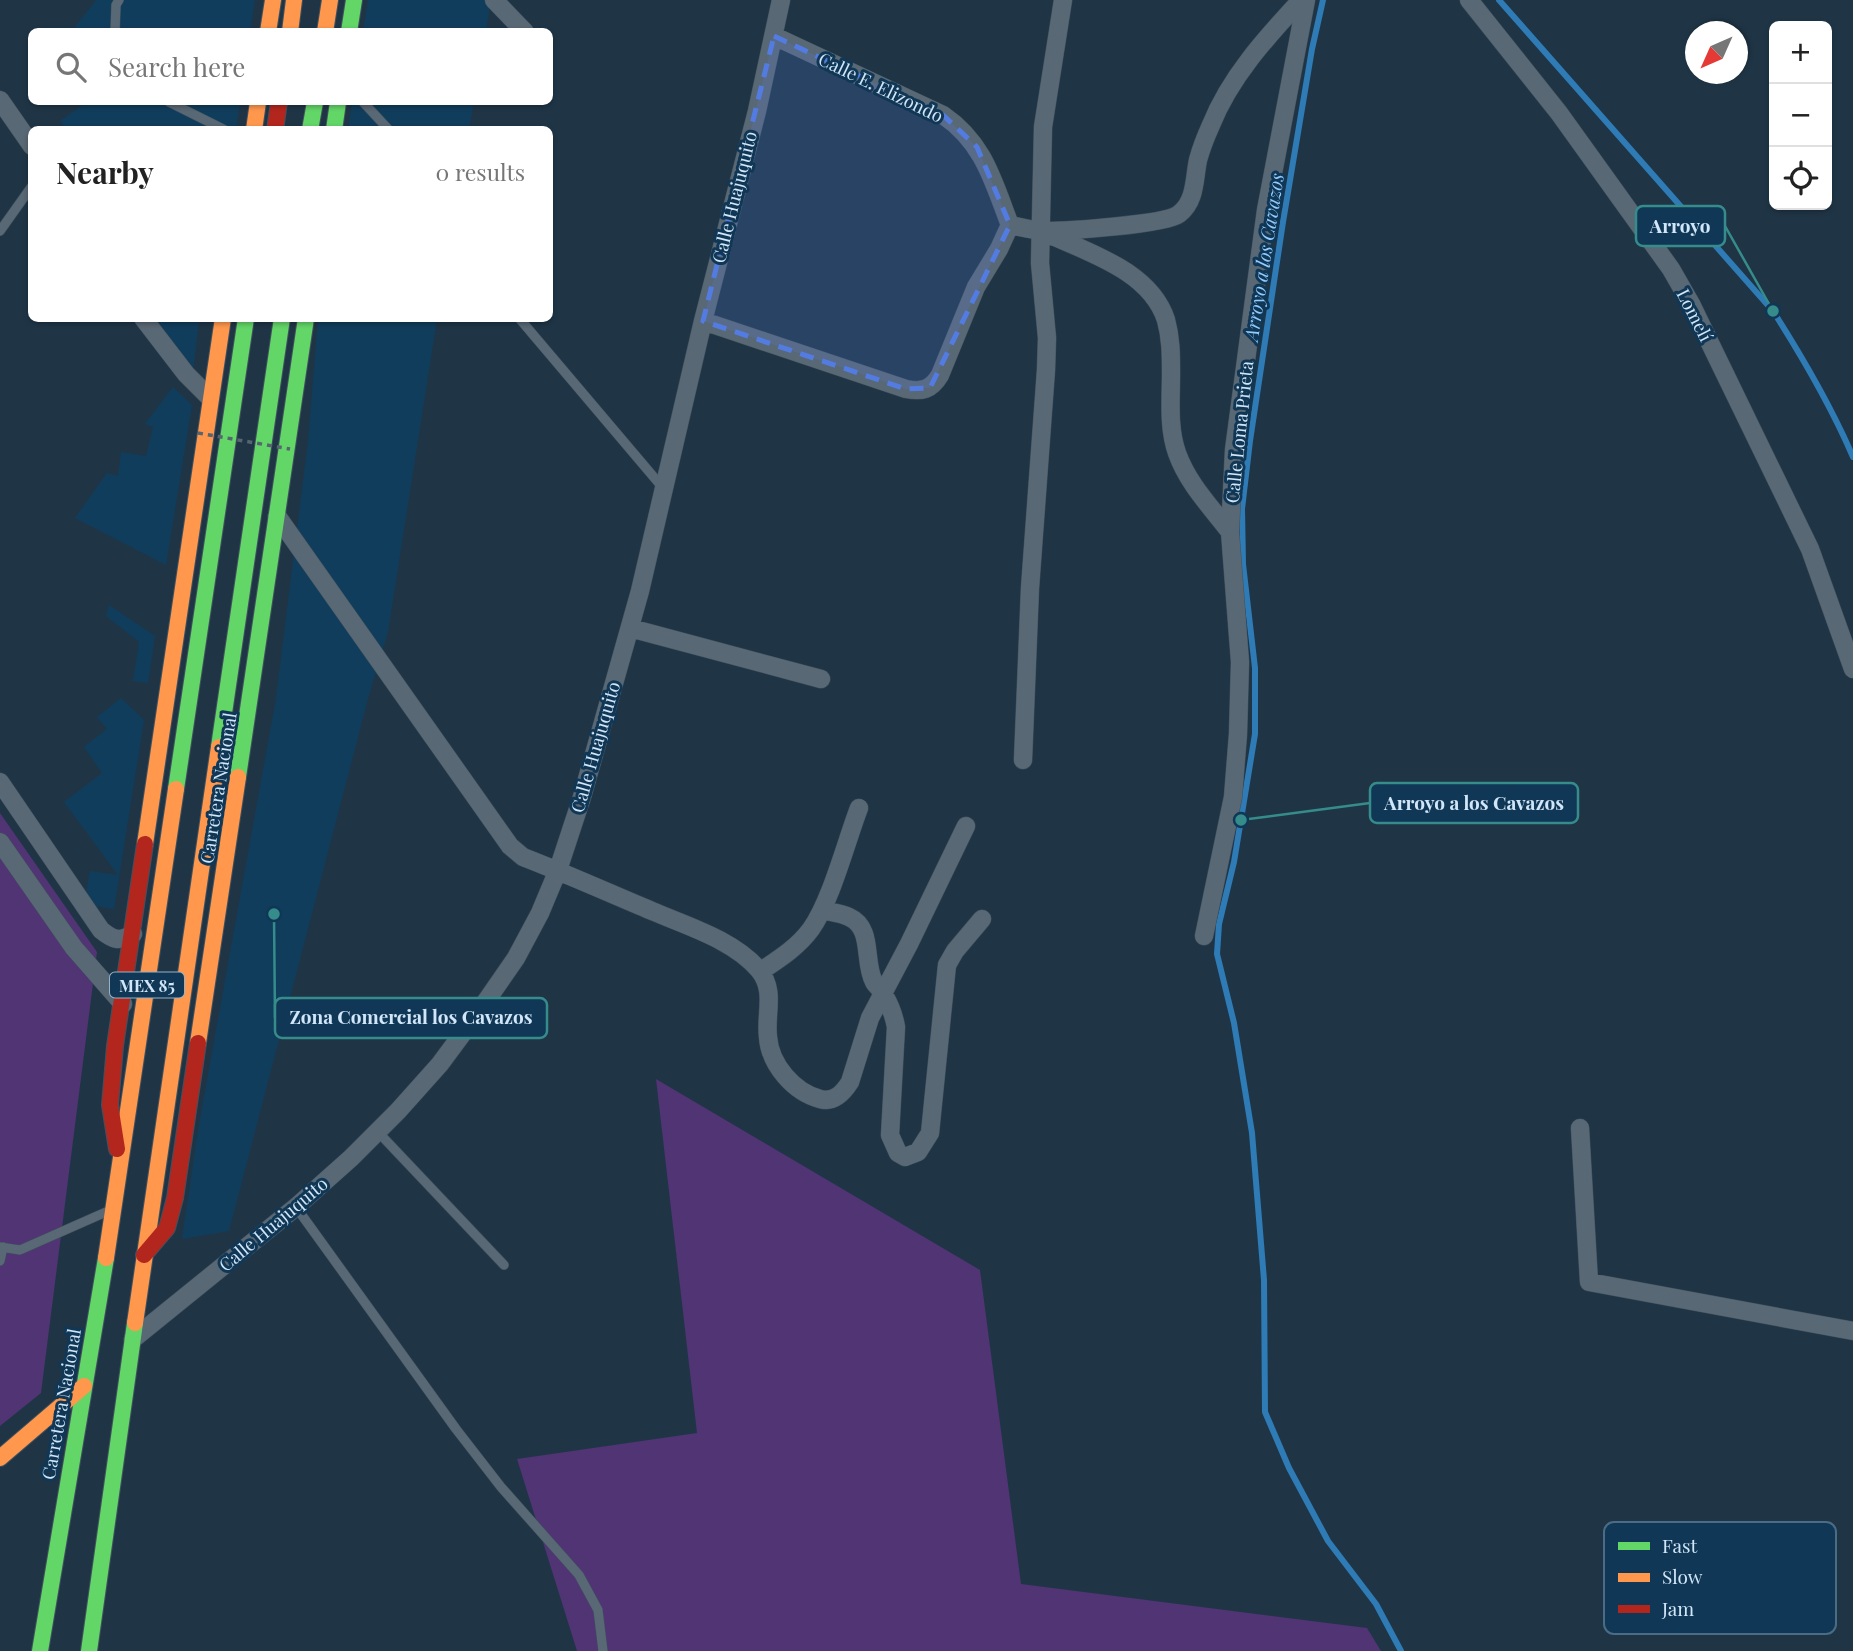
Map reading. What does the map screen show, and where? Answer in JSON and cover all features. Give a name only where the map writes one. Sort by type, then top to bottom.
[{"type":"main road","points":[[269,28],[273,0]]},
{"type":"main road","points":[[290,28],[294,0]]},
{"type":"main road","points":[[326,28],[330,0]]},
{"type":"main road","points":[[350,28],[354,0]]},
{"type":"main road","points":[[255,126],[258,105]]},
{"type":"main road","points":[[276,126],[279,105]]},
{"type":"main road","points":[[311,126],[314,105]]},
{"type":"main road","points":[[335,126],[338,105]]},
{"type":"main road","name":"Carretera Nacional","points":[[120,1164],[112,1116],[111,1082],[222,322]]},
{"type":"main road","name":"Carretera Nacional","points":[[40,1651],[114,1208],[246,322]]},
{"type":"main road","name":"Carretera Nacional","points":[[89,1651],[144,1255],[281,322]]},
{"type":"main road","name":"Carretera Nacional","points":[[144,1255],[167,1228],[175,1198],[305,322]]},
{"type":"main road","points":[[0,1458],[84,1386]]},
{"type":"street","points":[[494,0],[521,28]]},
{"type":"street","name":"Calle Huajuquito","points":[[133,1339],[296,1207],[378,1132],[440,1064],[516,958],[540,913],[558,870],[582,797],[629,628],[781,0]]},
{"type":"street","points":[[1023,760],[1030,587],[1046,370],[1040,263],[1043,127],[1063,0]]},
{"type":"street","points":[[703,321],[906,389],[923,390],[935,383],[940,375],[976,287],[999,250],[1010,225],[1041,231],[1139,224],[1180,214],[1189,203],[1199,158],[1212,122],[1234,80],[1257,48],[1303,0]]},
{"type":"street","name":"Calle Loma Prieta","points":[[1204,936],[1233,797],[1238,734],[1240,662],[1230,532],[1234,450],[1266,210],[1303,0]]},
{"type":"street","name":"Lomelí","points":[[1469,0],[1559,113],[1671,269],[1810,549],[1853,669]]},
{"type":"street","name":"Calle E. Elizondo","points":[[774,36],[943,115],[957,125],[977,147],[987,164],[1010,225]]},
{"type":"street","points":[[0,100],[28,140]]},
{"type":"street","name":"Calle Loma Prieta","points":[[1041,231],[1122,268],[1156,300],[1165,317],[1170,340],[1172,428],[1177,452],[1188,476],[1230,532]]},
{"type":"street","points":[[146,322],[186,374],[210,398]]},
{"type":"street","points":[[277,516],[510,846],[523,857],[713,938],[748,958],[769,984],[768,1036],[771,1051],[780,1069],[794,1086],[810,1096],[825,1100],[835,1099],[850,1082],[863,1036],[965,826]]},
{"type":"street","points":[[629,628],[821,679]]},
{"type":"street","points":[[0,782],[101,930],[112,940],[123,940],[133,934]]},
{"type":"street","points":[[761,971],[795,947],[811,930],[822,910],[859,808]]},
{"type":"street","points":[[0,842],[74,948],[123,1004]]},
{"type":"street","points":[[822,910],[850,917],[859,925],[866,938],[869,967],[874,982],[884,994],[896,1027],[890,1135],[898,1153],[905,1157],[918,1152],[930,1133],[947,965],[955,951],[982,919]]},
{"type":"street","points":[[1580,1128],[1589,1282],[1853,1331]]},
{"type":"lane","points":[[115,28],[116,5],[119,0]]},
{"type":"lane","points":[[175,105],[217,126]]},
{"type":"lane","points":[[366,105],[385,126]]},
{"type":"lane","points":[[0,231],[28,192]]},
{"type":"lane","points":[[522,322],[664,489]]},
{"type":"lane","points":[[378,1132],[504,1265]]},
{"type":"lane","points":[[296,1207],[464,1438],[516,1505],[579,1576],[598,1610],[603,1651]]},
{"type":"lane","points":[[0,1261],[1,1247],[20,1250],[38,1244],[114,1208]]},
{"type":"path","points":[[198,433],[290,449]]},
{"type":"highlighted area","points":[[774,36],[943,115],[977,147],[1010,225],[930,388],[906,389],[703,321]]},
{"type":"shaded area","points":[[96,0],[255,0],[250,28],[74,28]]},
{"type":"shaded area","points":[[368,0],[491,0],[486,28],[364,28]]},
{"type":"shaded area","points":[[83,105],[240,105],[236,126],[64,126],[60,121]]},
{"type":"shaded area","points":[[352,105],[473,105],[470,126],[349,126]]},
{"type":"shaded area","points":[[159,322],[199,322],[193,372],[156,329]]},
{"type":"shaded area","points":[[318,322],[437,322],[388,632],[369,695],[229,1231],[182,1239],[198,1130],[276,698],[308,441]]},
{"type":"shaded area","points":[[173,387],[192,405],[166,565],[75,518],[107,473],[118,476],[121,452],[146,456],[153,427],[145,424]]},
{"type":"shaded area","points":[[109,605],[155,636],[148,683],[133,681],[139,642],[106,616]]},
{"type":"shaded area","points":[[121,698],[144,720],[114,909],[84,904],[90,871],[118,875],[64,802],[102,773],[84,747],[107,729],[97,717]]},
{"type":"shaded area","points":[[0,813],[97,952],[41,1393],[0,1426]]},
{"type":"shaded area","points":[[656,1079],[980,1270],[1021,1584],[1367,1628],[1381,1651],[577,1651],[517,1459],[697,1433]]},
{"type":"waterway","name":"Arroyo a los Cavazos","points":[[1323,0],[1312,49],[1283,222],[1242,509],[1243,564],[1255,668],[1255,734],[1234,862],[1219,924],[1217,954],[1234,1023],[1252,1133],[1264,1280],[1265,1412],[1289,1468],[1328,1541],[1376,1604],[1401,1651]]},
{"type":"waterway","points":[[1499,0],[1773,311],[1816,382],[1853,457]]},
{"type":"traffic: fast","points":[[350,28],[354,0]]},
{"type":"traffic: fast","points":[[311,126],[314,105]]},
{"type":"traffic: fast","points":[[335,126],[338,105]]},
{"type":"traffic: fast","points":[[176,789],[245,322]]},
{"type":"traffic: fast","points":[[219,747],[281,322]]},
{"type":"traffic: fast","points":[[238,777],[305,322]]},
{"type":"traffic: fast","points":[[40,1651],[106,1258]]},
{"type":"traffic: fast","points":[[89,1651],[135,1323]]},
{"type":"traffic: slow","points":[[269,28],[273,0]]},
{"type":"traffic: slow","points":[[290,28],[294,0]]},
{"type":"traffic: slow","points":[[326,28],[330,0]]},
{"type":"traffic: slow","points":[[255,126],[258,105]]},
{"type":"traffic: slow","points":[[145,844],[222,322]]},
{"type":"traffic: slow","points":[[135,1323],[219,747]]},
{"type":"traffic: slow","points":[[198,1043],[238,777]]},
{"type":"traffic: slow","points":[[106,1258],[176,789]]},
{"type":"traffic: slow","points":[[0,1458],[84,1386]]},
{"type":"traffic: jam","points":[[276,126],[279,105]]},
{"type":"traffic: jam","points":[[117,1149],[110,1105],[115,1046],[145,844]]},
{"type":"traffic: jam","points":[[144,1255],[167,1228],[175,1198],[198,1043]]},
{"type":"place","name":"Arroyo","points":[[1773,311]]},
{"type":"place","name":"Arroyo a los Cavazos","points":[[1241,820]]},
{"type":"place","name":"Zona Comercial los Cavazos","points":[[274,914]]}]
